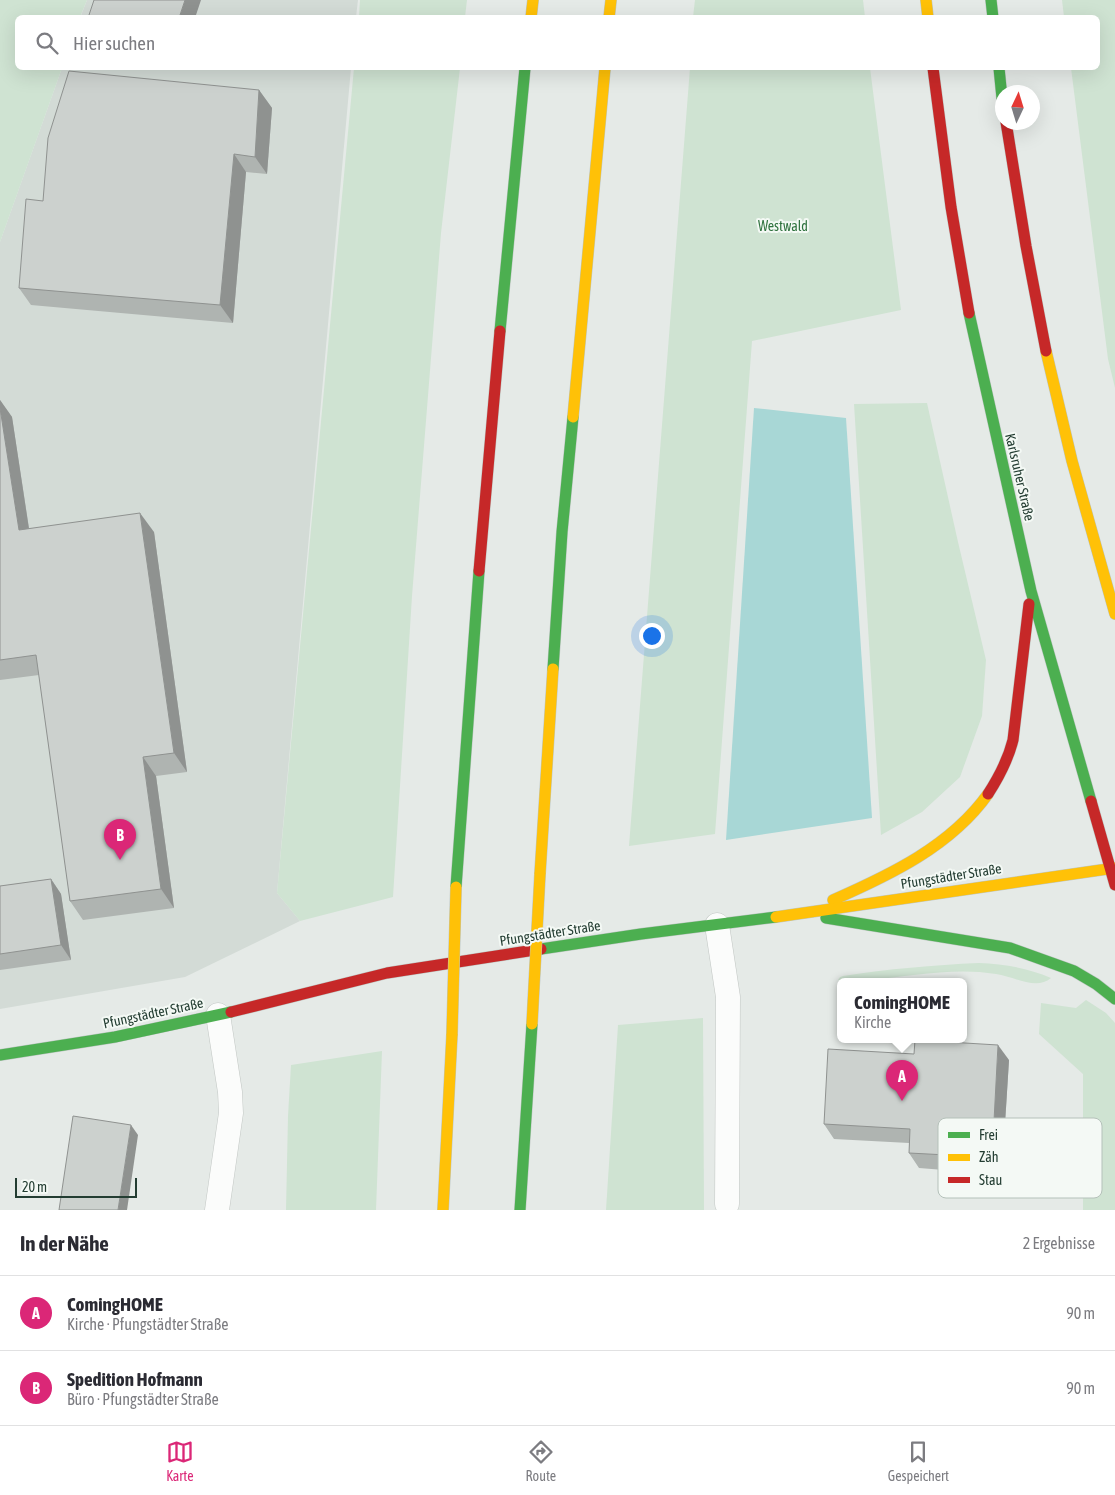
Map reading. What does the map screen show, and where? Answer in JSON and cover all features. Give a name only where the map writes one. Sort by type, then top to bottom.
[{"type":"main road","points":[[531,15],[533,0]]},
{"type":"main road","points":[[610,15],[611,0]]},
{"type":"main road","points":[[926,0],[928,15]]},
{"type":"main road","points":[[991,0],[993,15]]},
{"type":"main road","points":[[443,1210],[452,1034],[456,887],[486,478],[525,70]]},
{"type":"main road","points":[[520,1210],[562,532],[604,70]]},
{"type":"main road","name":"Karlsruher Straße","points":[[933,70],[951,207],[972,334],[1031,591],[1112,868],[1115,885]]},
{"type":"main road","points":[[999,70],[1001,85]]},
{"type":"main road","points":[[1007,130],[1024,240],[1050,368],[1075,472],[1115,614]]},
{"type":"main road","points":[[800,914],[863,887],[911,862],[961,824],[996,784],[1010,753],[1014,731],[1031,591]]},
{"type":"main road","name":"Pfungstädter Straße","points":[[0,1055],[115,1037],[387,973],[641,934],[800,914],[1112,868]]},
{"type":"main road","points":[[800,914],[1010,948],[1074,972],[1096,984],[1115,999]]},
{"type":"main road","points":[[532,1024],[536,1132]]},
{"type":"lane","points":[[717,925],[728,997],[727,1204]]},
{"type":"lane","points":[[217,1210],[231,1113],[230,1092],[218,1014]]},
{"type":"shaded area","points":[[87,0],[358,0],[356,15],[81,15]]},
{"type":"shaded area","points":[[61,70],[351,70],[277,893],[300,921],[185,977],[0,1009],[0,242]]},
{"type":"green space","points":[[0,0],[87,0],[81,15],[15,15],[15,70],[61,70],[0,242]]},
{"type":"green space","points":[[360,0],[467,0],[465,15],[359,15]]},
{"type":"green space","points":[[695,0],[863,0],[865,15],[693,15]]},
{"type":"green space","points":[[1062,0],[1115,0],[1115,388],[1108,359],[1071,70],[1100,70],[1100,15],[1064,15]]},
{"type":"green space","points":[[354,70],[460,70],[441,233],[412,596],[393,897],[300,921],[277,893]]},
{"type":"green space","name":"Westwald","points":[[690,70],[870,70],[901,310],[752,341],[715,834],[629,846]]},
{"type":"green space","points":[[927,403],[986,660],[982,716],[960,777],[922,812],[881,835],[854,404]]},
{"type":"green space","points":[[979,963],[998,964],[1016,967],[1051,978],[1045,982],[1031,983],[1003,975],[965,971],[888,978],[839,978],[877,971]]},
{"type":"green space","points":[[1086,1000],[1106,1013],[1115,1023],[1115,1210],[1083,1210],[1083,1198],[1102,1198],[1102,1118],[1083,1118],[1083,1074],[1039,1034],[1041,1003],[1076,1008]]},
{"type":"green space","points":[[703,1018],[704,1210],[606,1210],[618,1025]]},
{"type":"green space","points":[[382,1051],[376,1210],[286,1210],[291,1065]]},
{"type":"water","points":[[754,408],[846,418],[872,818],[726,840]]},
{"type":"building","points":[[94,0],[185,0],[180,15],[89,15]]},
{"type":"building","points":[[69,71],[259,90],[255,157],[234,154],[220,305],[19,288],[26,199],[43,201],[48,138]]},
{"type":"building","points":[[0,408],[19,530],[140,513],[174,753],[143,757],[161,889],[70,901],[36,655],[0,660]]},
{"type":"building","points":[[51,879],[61,945],[0,954],[0,886]]},
{"type":"building","points":[[915,1043],[998,1045],[994,1118],[938,1118],[938,1155],[909,1153],[910,1129],[824,1124],[828,1049],[914,1054]]},
{"type":"building","points":[[73,1116],[131,1125],[118,1210],[59,1210]]},
{"type":"traffic: fast","points":[[991,0],[993,15]]},
{"type":"traffic: fast","points":[[500,331],[525,70]]},
{"type":"traffic: fast","points":[[999,70],[1001,85]]},
{"type":"traffic: fast","points":[[969,313],[1031,591],[1091,801]]},
{"type":"traffic: fast","points":[[553,669],[562,532],[573,417]]},
{"type":"traffic: fast","points":[[456,887],[479,571]]},
{"type":"traffic: fast","points":[[541,949],[776,917]]},
{"type":"traffic: fast","points":[[826,918],[1010,948],[1074,971],[1096,984],[1115,999]]},
{"type":"traffic: fast","points":[[0,1055],[115,1037],[231,1012]]},
{"type":"traffic: fast","points":[[520,1210],[532,1024]]},
{"type":"traffic: slow","points":[[531,15],[533,0]]},
{"type":"traffic: slow","points":[[609,15],[611,0]]},
{"type":"traffic: slow","points":[[926,0],[928,15]]},
{"type":"traffic: slow","points":[[573,417],[605,70]]},
{"type":"traffic: slow","points":[[1046,351],[1072,461],[1115,614]]},
{"type":"traffic: slow","points":[[540,874],[553,669]]},
{"type":"traffic: slow","points":[[833,900],[897,869],[938,844],[956,829],[988,794]]},
{"type":"traffic: slow","points":[[776,917],[1115,868]]},
{"type":"traffic: slow","points":[[532,1024],[540,874]]},
{"type":"traffic: slow","points":[[452,1034],[456,887]]},
{"type":"traffic: slow","points":[[443,1210],[452,1034]]},
{"type":"traffic: jam","points":[[933,70],[951,207],[969,313]]},
{"type":"traffic: jam","points":[[1007,130],[1026,246],[1046,351]]},
{"type":"traffic: jam","points":[[479,571],[500,331]]},
{"type":"traffic: jam","points":[[988,794],[1003,768],[1013,740],[1029,604]]},
{"type":"traffic: jam","points":[[1091,801],[1115,885]]},
{"type":"traffic: jam","points":[[231,1012],[387,973],[541,949]]},
{"type":"place","name":"Spedition Hofmann","points":[[120,860]]},
{"type":"place","name":"ComingHOME","points":[[902,1101]]}]
